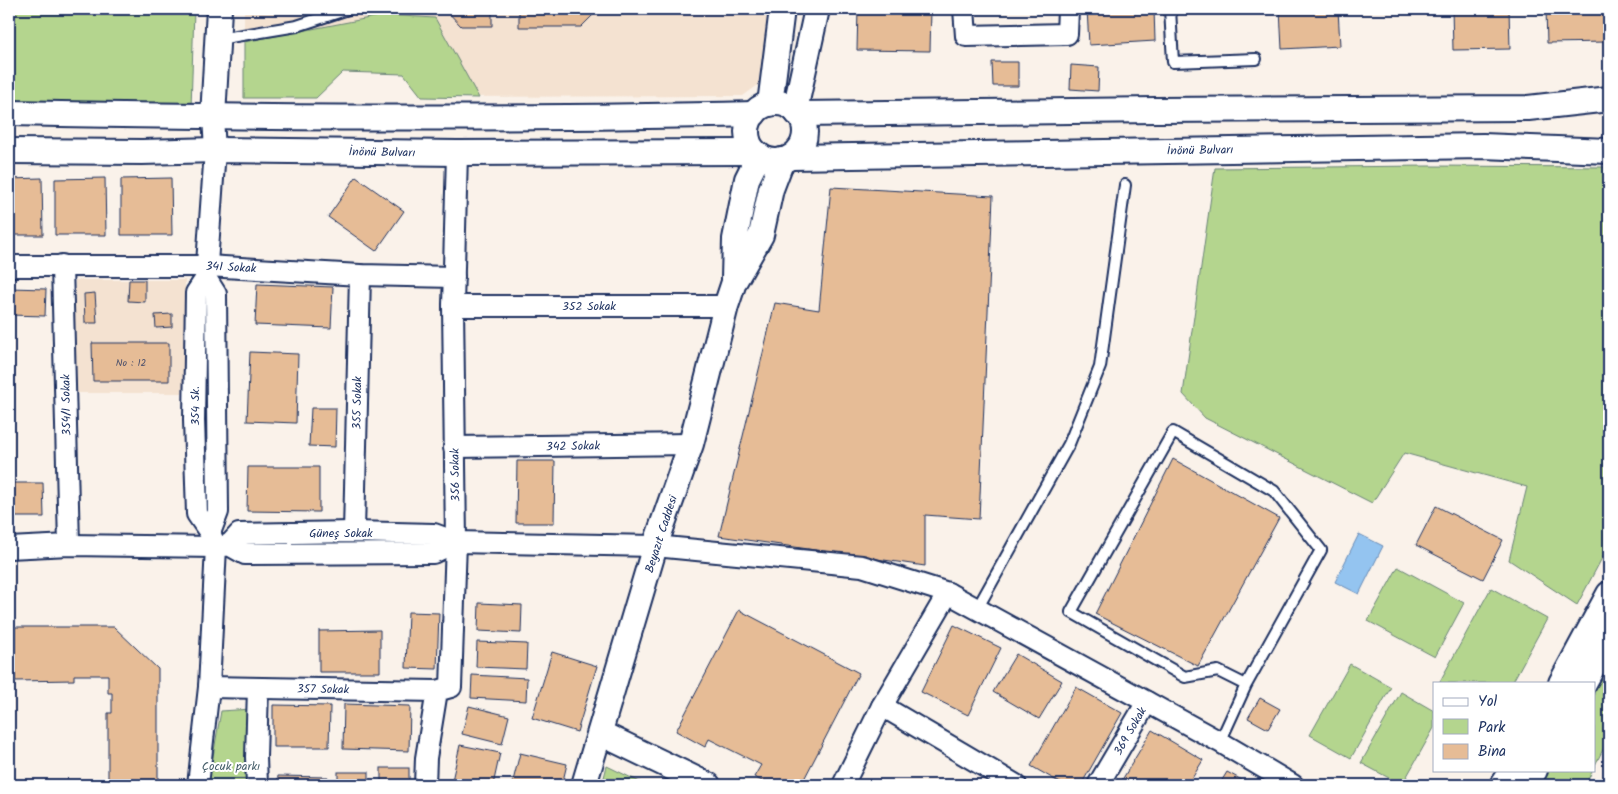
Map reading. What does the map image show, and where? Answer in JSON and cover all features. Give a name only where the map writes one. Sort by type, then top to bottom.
[{"type":"street","points":[[213,117],[219,9]]},
{"type":"street","points":[[9,113],[213,117],[661,116],[762,109],[779,103],[797,112],[803,121],[805,137],[802,145],[787,158],[774,161],[757,153],[748,137],[750,121],[762,109],[782,9]]},
{"type":"street","points":[[797,112],[817,9]]},
{"type":"street","points":[[964,9],[966,36],[1067,34],[1068,9]]},
{"type":"street","points":[[797,112],[1528,108],[1609,99]]},
{"type":"street","name":"354 Sk.","points":[[213,117],[215,150],[206,272],[196,293],[194,420],[197,514],[218,542]]},
{"type":"street","name":"İnönü Bulvarı","points":[[787,158],[1483,146],[1609,150]]},
{"type":"street","name":"İnönü Bulvarı","points":[[9,151],[142,152],[215,150],[457,153],[757,153]]},
{"type":"street","name":"356 Sokak","points":[[437,691],[452,687],[456,542],[452,306],[457,153]]},
{"type":"street","name":"Beyazıt Caddesi","points":[[734,282],[735,239],[747,179],[757,153]]},
{"type":"street","name":"Beyazıt Caddesi","points":[[584,785],[655,546],[691,444],[726,306],[734,282],[760,235],[771,189],[787,158]]},
{"type":"street","name":"341 Sokak","points":[[9,266],[62,265],[206,272],[454,277]]},
{"type":"street","name":"354/1 Sokak","points":[[62,265],[70,545]]},
{"type":"street","name":"355 Sokak","points":[[354,532],[360,274]]},
{"type":"street","name":"352 Sokak","points":[[452,306],[726,306]]},
{"type":"street","name":"342 Sokak","points":[[454,447],[691,444]]},
{"type":"street","name":"Güneş Sokak","points":[[9,548],[218,542],[239,534],[354,532],[434,534],[456,542],[655,546],[862,566],[948,593],[1220,742],[1287,784]]},
{"type":"street","points":[[198,785],[209,687],[218,542]]},
{"type":"street","name":"Güneş Sokak","points":[[218,542],[245,554],[433,553],[456,542]]},
{"type":"street","points":[[843,785],[882,706],[948,593]]},
{"type":"street","points":[[1562,682],[1609,594]]},
{"type":"street","points":[[1585,682],[1609,638]]},
{"type":"street","name":"357 Sokak","points":[[209,687],[437,691]]},
{"type":"street","points":[[257,785],[258,688]]},
{"type":"street","points":[[425,785],[426,758],[437,691]]},
{"type":"street","name":"369 Sokak","points":[[1098,785],[1147,702]]},
{"type":"street","points":[[882,706],[1016,785]]},
{"type":"street","points":[[600,733],[708,785]]},
{"type":"street","points":[[1502,785],[1511,772]]},
{"type":"street","points":[[1526,785],[1534,772]]},
{"type":"street","points":[[1536,785],[1541,772]]},
{"type":"lane","points":[[218,39],[297,26],[348,9]]},
{"type":"lane","points":[[1170,9],[1173,62],[1256,59]]},
{"type":"lane","points":[[976,609],[1069,444],[1100,367],[1126,185]]},
{"type":"lane","points":[[1220,742],[1246,685],[1321,550],[1274,491],[1173,432],[1071,612],[1185,677],[1218,670],[1246,685]]},
{"type":"shaded area","points":[[244,9],[753,9],[773,20],[769,77],[743,96],[422,97],[404,74],[343,72],[316,98],[244,98]]},
{"type":"shaded area","points":[[75,280],[185,280],[185,393],[75,393]]},
{"type":"green space","points":[[9,9],[194,9],[191,109],[9,103]]},
{"type":"green space","points":[[385,15],[435,18],[479,98],[422,97],[404,74],[343,72],[316,98],[244,98],[244,42]]},
{"type":"green space","points":[[1609,167],[1609,545],[1577,605],[1509,560],[1527,487],[1404,453],[1372,503],[1205,418],[1183,394],[1215,168]]},
{"type":"green space","points":[[1398,567],[1464,603],[1435,657],[1368,621]]},
{"type":"green space","points":[[1491,588],[1547,619],[1513,682],[1440,682]]},
{"type":"green space","points":[[1609,638],[1609,738],[1596,763],[1596,682],[1594,682]]},
{"type":"green space","points":[[1350,664],[1391,687],[1351,758],[1310,735]]},
{"type":"green space","points":[[1401,692],[1433,710],[1433,730],[1402,785],[1361,763]]},
{"type":"green space","name":"Çocuk parkı","points":[[251,709],[250,785],[208,785],[221,711]]},
{"type":"green space","points":[[607,766],[646,785],[602,785]]},
{"type":"green space","points":[[1541,772],[1592,772],[1585,785],[1536,785]]},
{"type":"water","points":[[1359,534],[1383,546],[1359,594],[1335,582]]},
{"type":"building","points":[[445,9],[492,9],[492,26],[461,26]]},
{"type":"building","points":[[519,9],[599,9],[581,27],[519,27]]},
{"type":"building","points":[[858,9],[931,9],[930,51],[857,50]]},
{"type":"building","points":[[1087,9],[1154,9],[1155,41],[1089,45]]},
{"type":"building","points":[[1280,9],[1338,9],[1340,46],[1282,49]]},
{"type":"building","points":[[1452,9],[1509,9],[1510,49],[1453,50]]},
{"type":"building","points":[[1546,9],[1606,9],[1607,42],[1547,43]]},
{"type":"building","points":[[992,62],[1018,62],[1018,86],[993,86]]},
{"type":"building","points":[[1071,65],[1099,67],[1098,91],[1070,89]]},
{"type":"building","points":[[356,177],[404,211],[376,251],[328,217]]},
{"type":"building","points":[[42,178],[43,235],[9,235],[9,179]]},
{"type":"building","points":[[105,178],[106,235],[55,235],[55,179]]},
{"type":"building","points":[[171,178],[172,235],[121,235],[121,179]]},
{"type":"building","points":[[831,187],[993,196],[979,519],[925,515],[925,566],[719,536],[775,303],[819,310]]},
{"type":"building","points":[[129,280],[145,280],[145,302],[128,301]]},
{"type":"building","points":[[257,284],[333,287],[331,328],[255,325]]},
{"type":"building","points":[[9,288],[46,289],[45,316],[9,315]]},
{"type":"building","points":[[95,293],[97,323],[85,323],[84,294]]},
{"type":"building","points":[[172,314],[172,327],[156,328],[155,315]]},
{"type":"building","points":[[92,343],[169,343],[169,381],[93,381]]},
{"type":"building","points":[[250,352],[298,354],[296,423],[247,421]]},
{"type":"building","points":[[311,408],[336,408],[335,447],[309,446]]},
{"type":"building","points":[[1173,459],[1279,518],[1198,666],[1095,614]]},
{"type":"building","points":[[517,461],[555,461],[554,523],[516,523]]},
{"type":"building","points":[[248,467],[319,467],[319,512],[247,511]]},
{"type":"building","points":[[9,483],[43,483],[44,517],[9,517]]},
{"type":"building","points":[[1436,506],[1503,540],[1483,579],[1416,545]]},
{"type":"building","points":[[479,603],[522,605],[521,633],[478,631]]},
{"type":"building","points":[[739,610],[859,673],[801,785],[770,785],[754,777],[761,765],[709,739],[705,747],[676,731]]},
{"type":"building","points":[[408,612],[439,613],[437,669],[406,668]]},
{"type":"building","points":[[954,625],[1001,648],[968,715],[921,692]]},
{"type":"building","points":[[15,627],[114,627],[158,669],[158,785],[108,785],[108,713],[112,713],[112,693],[108,693],[108,675],[74,675],[74,680],[15,681]]},
{"type":"building","points":[[380,630],[380,672],[319,672],[319,631]]},
{"type":"building","points":[[477,642],[527,644],[526,669],[476,667]]},
{"type":"building","points":[[552,652],[597,666],[577,732],[532,718]]},
{"type":"building","points":[[1016,654],[1062,681],[1039,719],[993,692]]},
{"type":"building","points":[[472,675],[527,678],[526,701],[471,698]]},
{"type":"building","points":[[1076,687],[1122,713],[1081,785],[1064,785],[1031,766]]},
{"type":"building","points":[[1260,698],[1280,709],[1268,729],[1248,718]]},
{"type":"building","points":[[344,704],[410,706],[409,751],[343,749]]},
{"type":"building","points":[[273,705],[330,706],[329,747],[273,747]]},
{"type":"building","points":[[469,706],[509,716],[502,744],[462,734]]},
{"type":"building","points":[[1152,730],[1203,760],[1188,785],[1119,785]]},
{"type":"building","points":[[460,745],[500,753],[493,785],[451,785]]},
{"type":"building","points":[[520,753],[567,764],[562,785],[512,785]]},
{"type":"building","points":[[381,768],[409,768],[409,785],[381,785]]},
{"type":"building","points":[[338,772],[369,772],[369,785],[338,785]]},
{"type":"building","points":[[1227,772],[1251,785],[1219,785]]},
{"type":"building","points":[[278,776],[328,777],[327,785],[277,785]]}]
